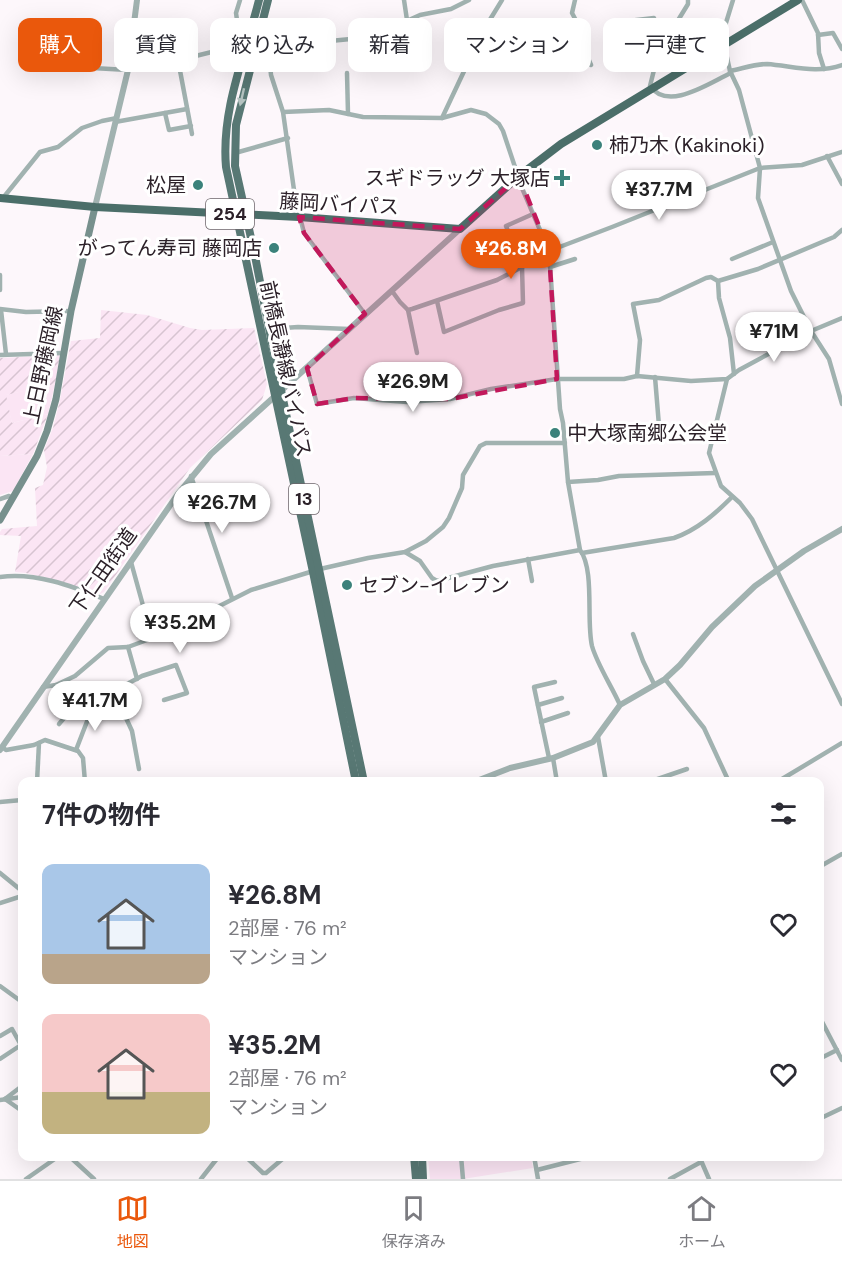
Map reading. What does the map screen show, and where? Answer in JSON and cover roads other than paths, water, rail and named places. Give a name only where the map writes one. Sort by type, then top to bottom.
[{"type":"highway","points":[[729,41],[800,0]]},
{"type":"highway","points":[[460,229],[519,176],[561,144],[678,72]]},
{"type":"highway","name":"藤岡バイパス","points":[[1,199],[94,207],[299,217],[460,229]]},
{"type":"main road","name":"前橋長瀞線バイパス","points":[[256,18],[259,0]]},
{"type":"main road","name":"前橋長瀞線バイパス","points":[[261,18],[268,0]]},
{"type":"main road","name":"前橋長瀞線バイパス","points":[[242,72],[226,124],[226,167],[241,215],[270,329],[355,777]]},
{"type":"main road","name":"前橋長瀞線バイパス","points":[[246,72],[236,125],[234,153],[241,215],[274,396],[363,777]]},
{"type":"main road","name":"上日野藤岡線","points":[[0,520],[37,456],[47,431],[56,399],[71,311],[94,207]]},
{"type":"main road","points":[[414,1161],[416,1179]]},
{"type":"main road","points":[[422,1161],[423,1179]]},
{"type":"street","points":[[135,18],[137,0]]},
{"type":"street","points":[[237,18],[240,0]]},
{"type":"street","points":[[404,0],[407,18]]},
{"type":"street","points":[[412,18],[451,9],[469,0]]},
{"type":"street","points":[[442,118],[483,31],[502,0]]},
{"type":"street","points":[[574,0],[572,13],[575,18]]},
{"type":"street","points":[[679,18],[688,0]]},
{"type":"street","points":[[727,18],[733,0]]},
{"type":"street","points":[[800,0],[818,35],[819,53],[824,69]]},
{"type":"street","points":[[654,18],[661,47],[644,43],[642,37],[630,37],[628,21],[654,18]]},
{"type":"street","points":[[818,35],[833,33],[842,49]]},
{"type":"street","points":[[654,72],[650,86],[657,94],[666,96],[682,95],[730,72],[764,64],[807,69],[824,69],[842,65]]},
{"type":"street","points":[[729,67],[739,90],[760,168],[758,198],[778,259],[811,331],[829,359],[842,404]]},
{"type":"street","points":[[94,207],[128,72]]},
{"type":"street","points":[[180,72],[192,134]]},
{"type":"street","points":[[271,72],[283,112],[299,217],[304,233],[365,314]]},
{"type":"street","points":[[347,74],[348,114]]},
{"type":"street","points":[[1,199],[40,152],[58,147],[82,128],[116,120],[187,109]]},
{"type":"street","points":[[283,112],[329,110],[363,117],[442,118],[471,110],[489,115],[503,131],[549,252],[557,379],[568,482],[590,600],[592,648],[620,705]]},
{"type":"street","points":[[165,113],[169,130],[191,126]]},
{"type":"street","points":[[234,153],[288,138]]},
{"type":"street","points":[[408,310],[488,283],[549,252],[760,168],[802,165],[842,152]]},
{"type":"street","points":[[827,156],[842,183]]},
{"type":"street","points":[[437,301],[444,332],[523,303],[522,267],[506,226],[533,214]]},
{"type":"street","name":"下仁田街道","points":[[1,748],[191,476],[211,454],[274,396],[460,229]]},
{"type":"street","points":[[637,376],[640,340],[633,304],[659,300],[706,278],[711,277],[718,281],[758,269],[834,237],[842,230]]},
{"type":"street","points":[[732,259],[773,242]]},
{"type":"street","points":[[550,267],[575,259]]},
{"type":"street","points":[[0,275],[0,290]]},
{"type":"street","points":[[718,281],[719,298],[730,338],[734,374]]},
{"type":"street","points":[[392,291],[408,310],[417,353]]},
{"type":"street","points":[[63,353],[3,355],[0,310],[71,311]]},
{"type":"street","points":[[307,368],[317,404],[354,399],[407,402],[450,399],[491,389],[557,379],[624,379],[637,376],[709,381],[727,379],[811,331],[842,318]]},
{"type":"street","points":[[270,329],[298,327],[349,329]]},
{"type":"street","points":[[656,377],[660,438]]},
{"type":"street","points":[[727,379],[709,453],[715,473],[721,486],[740,503],[752,519],[842,704]]},
{"type":"street","points":[[43,687],[56,685],[75,676],[108,648],[128,647],[166,633],[250,590],[368,558],[405,552],[426,541],[444,527],[457,502],[462,488],[463,475],[480,446],[486,443],[565,443]]},
{"type":"street","points":[[568,482],[619,476],[715,473]]},
{"type":"street","points":[[191,476],[232,598]]},
{"type":"street","points":[[0,499],[9,496],[13,498]]},
{"type":"street","points":[[405,552],[420,561],[432,578],[437,581],[493,566],[674,538],[686,534],[716,514],[732,497]]},
{"type":"street","points":[[487,777],[587,746],[598,737],[620,705],[654,684],[665,680],[712,627],[754,586],[804,551],[842,529]]},
{"type":"street","points":[[528,560],[532,581]]},
{"type":"street","points":[[131,561],[152,638]]},
{"type":"street","points":[[0,577],[26,575],[104,599]]},
{"type":"street","points":[[633,634],[654,684]]},
{"type":"street","points":[[128,647],[137,679]]},
{"type":"street","points":[[110,693],[137,679],[176,664],[187,693],[164,700]]},
{"type":"street","points":[[665,680],[704,728],[727,777]]},
{"type":"street","points":[[555,682],[534,687],[556,777]]},
{"type":"street","points":[[56,685],[82,697],[93,706],[119,712],[126,718],[132,731],[139,769]]},
{"type":"street","points":[[59,723],[82,697]]},
{"type":"street","points":[[538,705],[562,698]]},
{"type":"street","points":[[76,750],[93,706]]},
{"type":"street","points":[[541,722],[568,713]]},
{"type":"street","points":[[598,737],[605,777]]},
{"type":"street","points":[[1,748],[6,750],[45,740],[76,750],[83,758],[85,777]]},
{"type":"street","points":[[37,777],[39,743]]},
{"type":"street","points":[[785,777],[842,743]]},
{"type":"street","points":[[664,777],[687,769]]},
{"type":"street","points":[[0,802],[18,800]]},
{"type":"street","points":[[824,864],[842,854]]},
{"type":"street","points":[[0,873],[18,888]]},
{"type":"street","points":[[0,903],[18,897]]},
{"type":"street","points":[[0,986],[18,999]]},
{"type":"street","points":[[824,1025],[842,1060]]},
{"type":"street","points":[[0,1036],[12,1029],[18,1039]]},
{"type":"street","points":[[0,1059],[18,1048]]},
{"type":"street","points":[[824,1056],[837,1050]]},
{"type":"street","points":[[3,1100],[18,1089]]},
{"type":"street","points":[[3,1100],[18,1098]]},
{"type":"street","points":[[3,1100],[18,1109]]},
{"type":"street","points":[[824,1116],[842,1107]]},
{"type":"street","points":[[26,1179],[51,1161]]},
{"type":"street","points":[[74,1161],[94,1179]]},
{"type":"street","points":[[201,1179],[215,1161]]},
{"type":"street","points":[[250,1161],[263,1173],[266,1173],[280,1161]]},
{"type":"street","points":[[461,1161],[463,1179]]},
{"type":"street","points":[[535,1161],[538,1179]]},
{"type":"street","points":[[537,1170],[572,1161]]},
{"type":"street","points":[[670,1179],[697,1161]]},
{"type":"street","points":[[701,1161],[709,1179]]},
{"type":"street","points":[[206,1173],[211,1179]]},
{"type":"place","name":"柿乃木 (Kakinoki)","points":[[597,145]]},
{"type":"place","name":"スギドラッグ 大塚店","points":[[562,178]]},
{"type":"place","name":"松屋","points":[[198,185]]},
{"type":"place","name":"がってん寿司 藤岡店","points":[[274,248]]},
{"type":"place","name":"中大塚南郷公会堂","points":[[555,433]]},
{"type":"place","name":"セブン-イレブン","points":[[347,585]]}]
